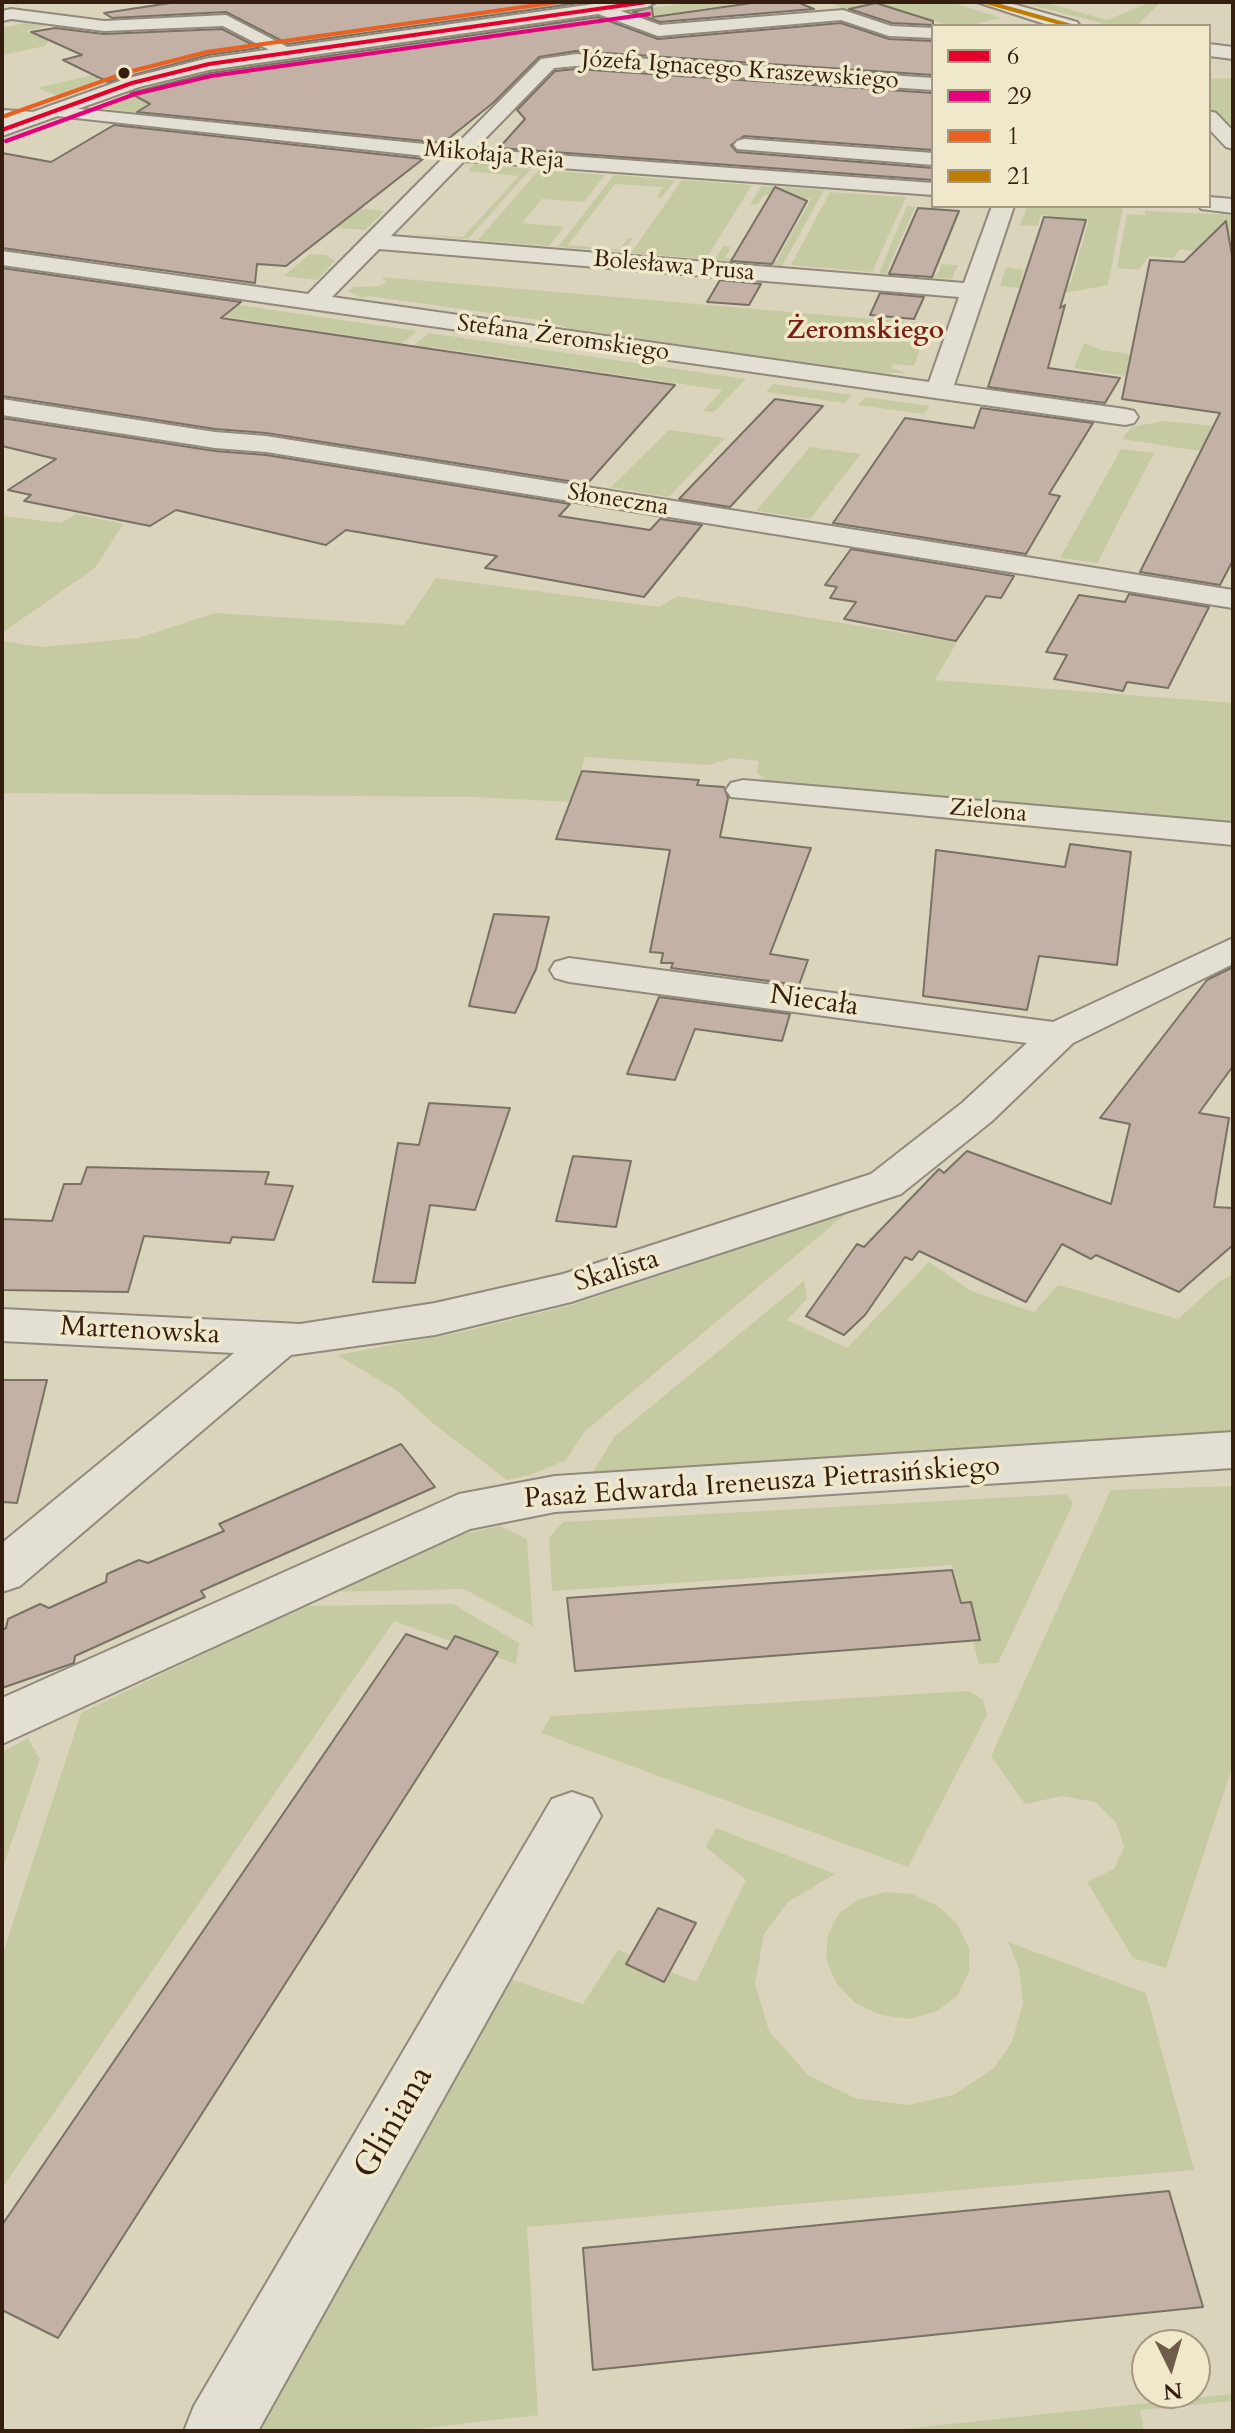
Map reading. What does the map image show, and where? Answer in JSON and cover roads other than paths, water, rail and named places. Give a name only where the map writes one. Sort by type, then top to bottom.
[{"type":"street","points":[[6,15],[50,2]]},
{"type":"street","points":[[2,130],[146,79],[286,51],[647,2]]},
{"type":"street","points":[[986,2],[1058,24]]},
{"type":"street","points":[[599,8],[658,31],[843,15],[889,31],[931,33]]},
{"type":"street","points":[[6,15],[82,25],[211,19],[235,23],[286,51]]},
{"type":"street","points":[[1211,50],[1233,53]]},
{"type":"street","name":"Józefa Ignacego Kraszewskiego","points":[[486,127],[548,63],[576,60],[931,84]]},
{"type":"street","name":"Mikołaja Reja","points":[[57,110],[459,154],[931,189]]},
{"type":"street","points":[[2,116],[35,118]]},
{"type":"street","points":[[1211,119],[1233,143]]},
{"type":"street","points":[[313,303],[486,127],[516,129]]},
{"type":"street","points":[[722,143],[931,159]]},
{"type":"street","points":[[1211,204],[1233,206]]},
{"type":"street","points":[[939,391],[971,291],[1002,208]]},
{"type":"street","name":"Bolesława Prusa","points":[[376,242],[971,291]]},
{"type":"street","name":"Stefana Żeromskiego","points":[[2,258],[1125,417]]},
{"type":"street","name":"Słoneczna","points":[[2,407],[215,440],[282,447],[1233,599]]},
{"type":"street","name":"Zielona","points":[[743,790],[1233,834]]},
{"type":"street","name":"Skalista","points":[[278,1341],[435,1319],[571,1287],[886,1184],[909,1169],[977,1112],[1059,1035],[1233,949]]},
{"type":"street","name":"Niecała","points":[[569,970],[1059,1035]]},
{"type":"street","name":"Martenowska","points":[[2,1325],[278,1341]]},
{"type":"street","points":[[2,1572],[278,1341]]},
{"type":"street","name":"Pasaż Edwarda Ireneusza Pietrasińskiego","points":[[2,1722],[417,1531],[473,1510],[555,1494],[1233,1450]]},
{"type":"street","name":"Gliniana","points":[[219,2431],[572,1816]]},
{"type":"district","name":"Żeromskiego","points":[[865,332]]}]
